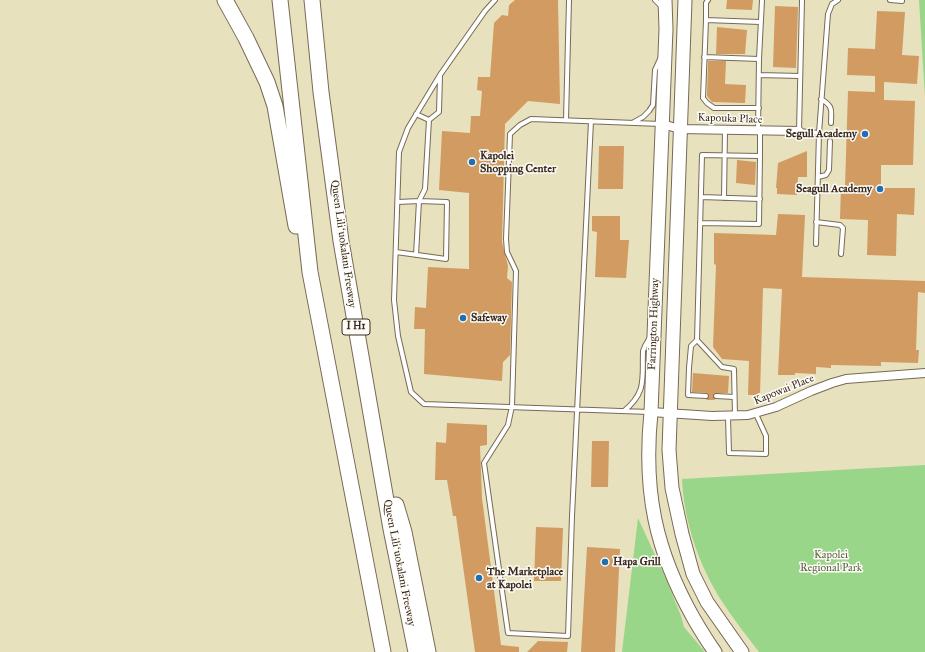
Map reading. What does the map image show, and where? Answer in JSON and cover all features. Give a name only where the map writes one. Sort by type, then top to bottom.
[{"type":"highway","points":[[225,0],[261,69],[275,106],[294,219],[310,272]]},
{"type":"highway","points":[[280,0],[310,272],[383,652]]},
{"type":"highway","name":"Queen Liliʻuokalani Freeway","points":[[312,0],[321,92],[354,319],[391,529],[416,652]]},
{"type":"highway","points":[[375,432],[404,532],[428,652]]},
{"type":"highway","points":[[362,540],[376,652]]},
{"type":"main road","name":"Farrington Highway","points":[[685,0],[669,450],[670,472],[682,534],[693,574],[708,602],[742,652]]},
{"type":"main road","name":"Farrington Highway","points":[[665,5],[665,51],[649,455],[650,486],[654,517],[662,548],[670,569],[687,607],[704,638],[715,652]]},
{"type":"street","name":"Kapouka Place","points":[[662,124],[680,129],[799,131]]},
{"type":"street","name":"Kapowai Place","points":[[651,412],[671,412],[712,416],[756,414],[832,383],[846,380],[925,374]]},
{"type":"lane","points":[[495,0],[485,11],[440,76],[416,114],[408,128],[400,152],[394,300],[398,336],[411,392],[424,404],[651,412]]},
{"type":"lane","points":[[566,120],[568,0]]},
{"type":"lane","points":[[655,0],[665,5]]},
{"type":"lane","points":[[708,0],[706,3],[703,98],[714,108],[759,108]]},
{"type":"lane","points":[[700,223],[759,224],[759,59],[762,0]]},
{"type":"lane","points":[[802,0],[799,131],[819,133]]},
{"type":"lane","points":[[816,244],[819,133],[828,14],[832,4],[838,0]]},
{"type":"lane","points":[[890,0],[902,1]]},
{"type":"lane","points":[[706,20],[760,22]]},
{"type":"lane","points":[[634,122],[643,117],[653,105],[655,70],[665,51]]},
{"type":"lane","points":[[704,57],[759,59]]},
{"type":"lane","points":[[760,75],[800,76]]},
{"type":"lane","points":[[416,255],[419,201],[425,189],[429,120],[439,112],[440,76]]},
{"type":"lane","points":[[821,99],[830,104],[832,108],[831,123]]},
{"type":"lane","points":[[416,114],[429,120]]},
{"type":"lane","points":[[591,121],[572,516],[568,636],[508,633],[484,463],[508,425],[512,406],[516,271],[507,252],[506,239],[510,134],[520,125],[531,119],[634,122],[662,124]]},
{"type":"lane","points":[[724,198],[725,130]]},
{"type":"lane","points":[[818,178],[826,175],[829,170],[830,141]]},
{"type":"lane","points":[[706,396],[688,395],[691,346],[697,340],[702,155],[760,156]]},
{"type":"lane","points":[[701,197],[760,199]]},
{"type":"lane","points":[[396,252],[446,259],[448,202],[398,202]]},
{"type":"lane","points":[[816,222],[840,225],[843,228],[841,254]]},
{"type":"lane","points":[[624,411],[636,400],[642,390],[643,352],[654,332]]},
{"type":"lane","points":[[697,340],[722,367],[734,368],[734,397],[729,453],[766,454],[766,436],[756,414]]},
{"type":"lane","points":[[716,396],[734,397]]},
{"type":"green space","points":[[919,0],[925,0],[925,97]]},
{"type":"green space","name":"Kapolei Regional Park","points":[[925,465],[925,652],[759,652],[736,622],[714,589],[700,559],[694,543],[686,511],[682,479]]},
{"type":"green space","points":[[638,518],[666,579],[684,627],[705,652],[622,652]]},
{"type":"building","name":"Kapolei Shopping Center","points":[[515,0],[558,0],[560,104],[528,101],[505,124],[502,242],[508,266],[507,278],[512,282],[510,355],[503,362],[502,381],[424,374],[425,329],[414,329],[415,307],[426,308],[428,267],[469,269],[469,193],[439,190],[442,131],[470,133],[471,116],[480,116],[482,91],[477,90],[478,77],[490,77],[494,23],[502,15],[508,16],[509,5]]},
{"type":"building","points":[[727,0],[753,0],[752,10],[726,9]]},
{"type":"building","points":[[775,6],[798,7],[796,68],[773,67]]},
{"type":"building","points":[[877,11],[905,12],[902,55],[919,56],[917,84],[884,82],[884,100],[915,101],[913,165],[881,165],[881,188],[915,188],[914,215],[897,214],[896,256],[867,255],[868,220],[840,219],[841,187],[845,187],[848,91],[875,92],[875,76],[847,75],[848,48],[875,49]]},
{"type":"building","points":[[717,27],[747,30],[745,54],[716,54]]},
{"type":"building","points":[[708,61],[726,61],[725,84],[746,85],[745,103],[712,102],[707,96]]},
{"type":"building","points":[[599,146],[624,146],[623,189],[598,189]]},
{"type":"building","points":[[807,151],[807,177],[798,177],[797,195],[777,194],[778,163]]},
{"type":"building","points":[[737,160],[756,162],[755,185],[736,183]]},
{"type":"building","points":[[778,214],[805,215],[802,277],[925,281],[925,293],[918,292],[916,350],[919,350],[918,363],[881,362],[881,366],[831,365],[831,368],[816,367],[816,374],[795,373],[795,375],[778,375],[782,289],[763,288],[760,395],[748,395],[749,361],[722,359],[713,347],[716,265],[714,264],[714,233],[776,235]]},
{"type":"building","points":[[592,216],[620,216],[620,240],[629,240],[626,278],[595,277],[597,232],[592,231]]},
{"type":"building","points":[[693,373],[729,376],[728,393],[714,393],[713,396],[715,400],[706,400],[709,397],[708,393],[692,392]]},
{"type":"building","name":"The Marketplace at Kapolei","points":[[447,423],[487,425],[487,445],[480,446],[482,498],[501,645],[519,647],[519,652],[475,652],[456,516],[453,516],[447,480],[435,480],[436,442],[446,443]]},
{"type":"building","points":[[592,441],[609,441],[608,487],[591,487]]},
{"type":"building","points":[[536,527],[563,528],[561,581],[534,581]]},
{"type":"building","points":[[587,547],[620,549],[615,652],[581,652]]},
{"type":"building","points":[[538,641],[568,642],[567,652],[527,652]]},
{"type":"place","name":"Segull Academy","points":[[865,134]]},
{"type":"place","name":"Kapolei Shopping Center","points":[[472,162]]},
{"type":"place","name":"Seagull Academy","points":[[880,189]]},
{"type":"place","name":"Safeway","points":[[463,318]]},
{"type":"place","name":"Hapa Grill","points":[[605,562]]},
{"type":"place","name":"The Marketplace at Kapolei","points":[[479,578]]}]
